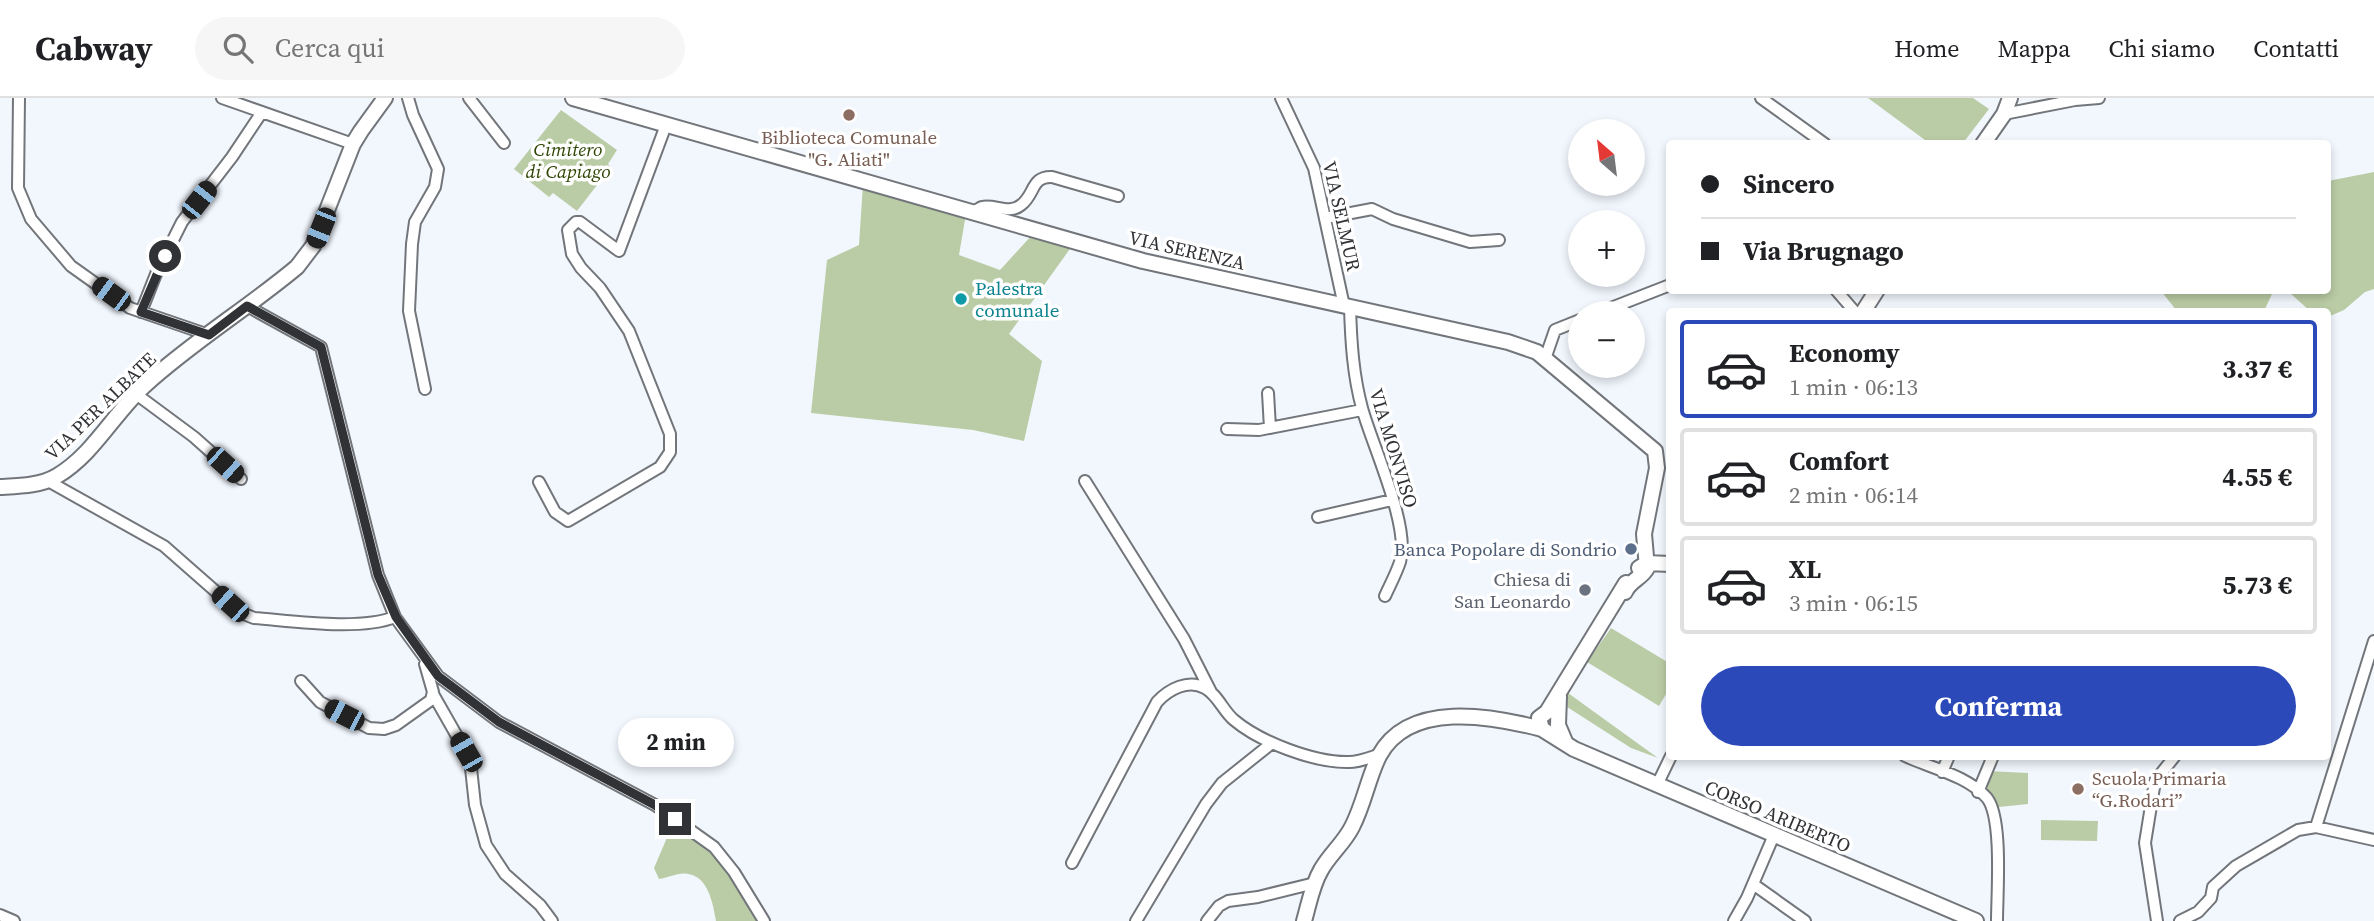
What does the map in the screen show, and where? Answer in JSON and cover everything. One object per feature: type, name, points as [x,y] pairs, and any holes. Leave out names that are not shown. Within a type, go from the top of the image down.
[{"type":"street","points":[[19,98],[18,188],[31,219],[71,266],[130,308],[209,335]]},
{"type":"street","points":[[222,98],[353,144]]},
{"type":"street","name":"VIA PER ALBATE","points":[[0,487],[48,481],[61,474],[101,437],[136,394],[297,267],[313,246],[353,144],[385,98]]},
{"type":"street","points":[[408,98],[438,169],[435,187],[415,222],[412,244],[410,311],[425,389]]},
{"type":"street","points":[[469,98],[504,143]]},
{"type":"street","name":"VIA SELMUR","points":[[1281,98],[1311,158],[1347,306]]},
{"type":"street","points":[[1986,140],[2004,114],[2010,98]]},
{"type":"street","points":[[2004,114],[2074,100],[2099,98]]},
{"type":"street","points":[[1760,99],[1819,140]]},
{"type":"street","name":"VIA SERENZA","points":[[587,100],[1143,261],[1508,342],[1537,352],[1655,451],[1657,468],[1646,517],[1644,544],[1647,563]]},
{"type":"street","points":[[141,312],[156,274],[182,222],[262,113]]},
{"type":"street","points":[[539,482],[555,512],[568,522],[660,467],[670,452],[670,434],[629,331],[600,288],[572,254],[568,230],[576,222],[580,222],[619,251],[666,125]]},
{"type":"street","points":[[972,212],[984,206],[1009,210],[1020,206],[1043,177],[1052,177],[1118,196]]},
{"type":"street","points":[[1325,218],[1372,209],[1393,219],[1470,242],[1499,240]]},
{"type":"street","points":[[1629,301],[1666,287]]},
{"type":"street","points":[[1839,294],[1852,308]]},
{"type":"street","points":[[247,306],[321,347],[378,575],[396,617],[438,676],[499,722],[655,805],[713,847],[734,872],[764,921]]},
{"type":"street","name":"VIA MONVISO","points":[[1347,306],[1353,369],[1362,410],[1400,528],[1401,560],[1385,596]]},
{"type":"street","points":[[1545,359],[1555,330],[1568,325]]},
{"type":"street","points":[[1268,393],[1270,428]]},
{"type":"street","points":[[136,394],[194,437],[241,479]]},
{"type":"street","points":[[1227,429],[1259,430],[1362,410]]},
{"type":"street","points":[[48,481],[164,546],[230,604],[254,618],[360,624],[396,617]]},
{"type":"street","points":[[1085,481],[1184,639],[1212,694]]},
{"type":"street","points":[[1318,517],[1392,500]]},
{"type":"street","points":[[1304,921],[1320,872],[1345,840],[1381,754],[1399,734],[1427,719],[1463,717],[1549,722],[1559,693],[1631,575],[1647,563],[1666,564]]},
{"type":"street","points":[[1625,592],[1628,586],[1645,573],[1647,563]]},
{"type":"street","points":[[1614,604],[1648,575],[1666,571]]},
{"type":"street","points":[[2316,827],[2374,641]]},
{"type":"street","points":[[425,657],[433,694],[470,760],[475,805],[486,845],[505,874],[540,905],[552,921]]},
{"type":"street","points":[[2363,674],[2374,682]]},
{"type":"street","points":[[301,681],[320,702],[369,728],[384,729],[396,724],[431,700],[433,694]]},
{"type":"street","points":[[1072,863],[1157,702],[1165,694],[1189,684],[1204,687],[1245,730],[1272,743],[1330,761],[1350,762],[1381,754]]},
{"type":"street","name":"CORSO ARIBERTO","points":[[1549,722],[1567,745],[1976,921]]},
{"type":"street","points":[[1136,921],[1206,804],[1230,776],[1272,743]]},
{"type":"street","points":[[1657,785],[1669,760]]},
{"type":"street","points":[[1914,760],[1966,783],[1986,798],[1996,814],[1997,921]]},
{"type":"street","points":[[1941,772],[1947,760]]},
{"type":"street","points":[[1978,792],[1991,760]]},
{"type":"street","points":[[2157,921],[2145,843],[2155,781],[2172,760]]},
{"type":"street","points":[[2180,921],[2198,912],[2211,898],[2213,887],[2236,866],[2298,830],[2316,827],[2374,841]]},
{"type":"street","points":[[1734,921],[1774,835]]},
{"type":"street","points":[[1207,921],[1228,901],[1258,897],[1315,883]]},
{"type":"street","points":[[1753,884],[1805,921]]},
{"type":"street","points":[[0,915],[14,921]]},
{"type":"green space","points":[[1868,98],[1973,98],[1989,109],[1965,140],[1925,140]]},
{"type":"green space","name":"Cimitero di Capiago","points":[[561,110],[617,150],[608,164],[611,167],[577,211],[553,193],[549,197],[514,169]]},
{"type":"green space","points":[[2374,172],[2374,289],[2365,292],[2344,310],[2331,316],[2331,308],[2307,308],[2291,294],[2331,294],[2331,180]]},
{"type":"green space","points":[[863,184],[966,214],[959,255],[1000,270],[1032,235],[1072,246],[1009,334],[1042,361],[1024,441],[973,430],[811,413],[827,260],[859,245]]},
{"type":"green space","points":[[2163,294],[2272,294],[2265,308],[2175,308]]},
{"type":"green space","points":[[1611,628],[1666,661],[1666,694],[1659,706],[1587,662]]},
{"type":"green space","points":[[1568,693],[1658,758],[1631,748],[1564,705]]},
{"type":"green space","points":[[1987,771],[2028,773],[2028,804],[1999,807],[1998,813],[1978,792]]},
{"type":"green space","points":[[672,818],[689,824],[769,921],[716,921],[709,893],[701,880],[685,874],[659,879],[654,868],[666,840],[665,824]]},
{"type":"green space","points":[[2041,820],[2098,821],[2097,841],[2041,840]]},
{"type":"place","name":"Biblioteca Comunale \"G. Aliati\"","points":[[849,115]]},
{"type":"place","name":"Palestra comunale","points":[[961,299]]},
{"type":"place","name":"Banca Popolare di Sondrio","points":[[1631,549]]},
{"type":"place","name":"Chiesa di San Leonardo","points":[[1585,590]]},
{"type":"place","name":"Scuola Primaria “G.Rodari”","points":[[2078,789]]},
{"type":"route","points":[[165,256],[141,312],[209,335],[247,306],[321,347],[378,575],[396,617],[438,676],[499,722],[655,805],[675,819]]}]
